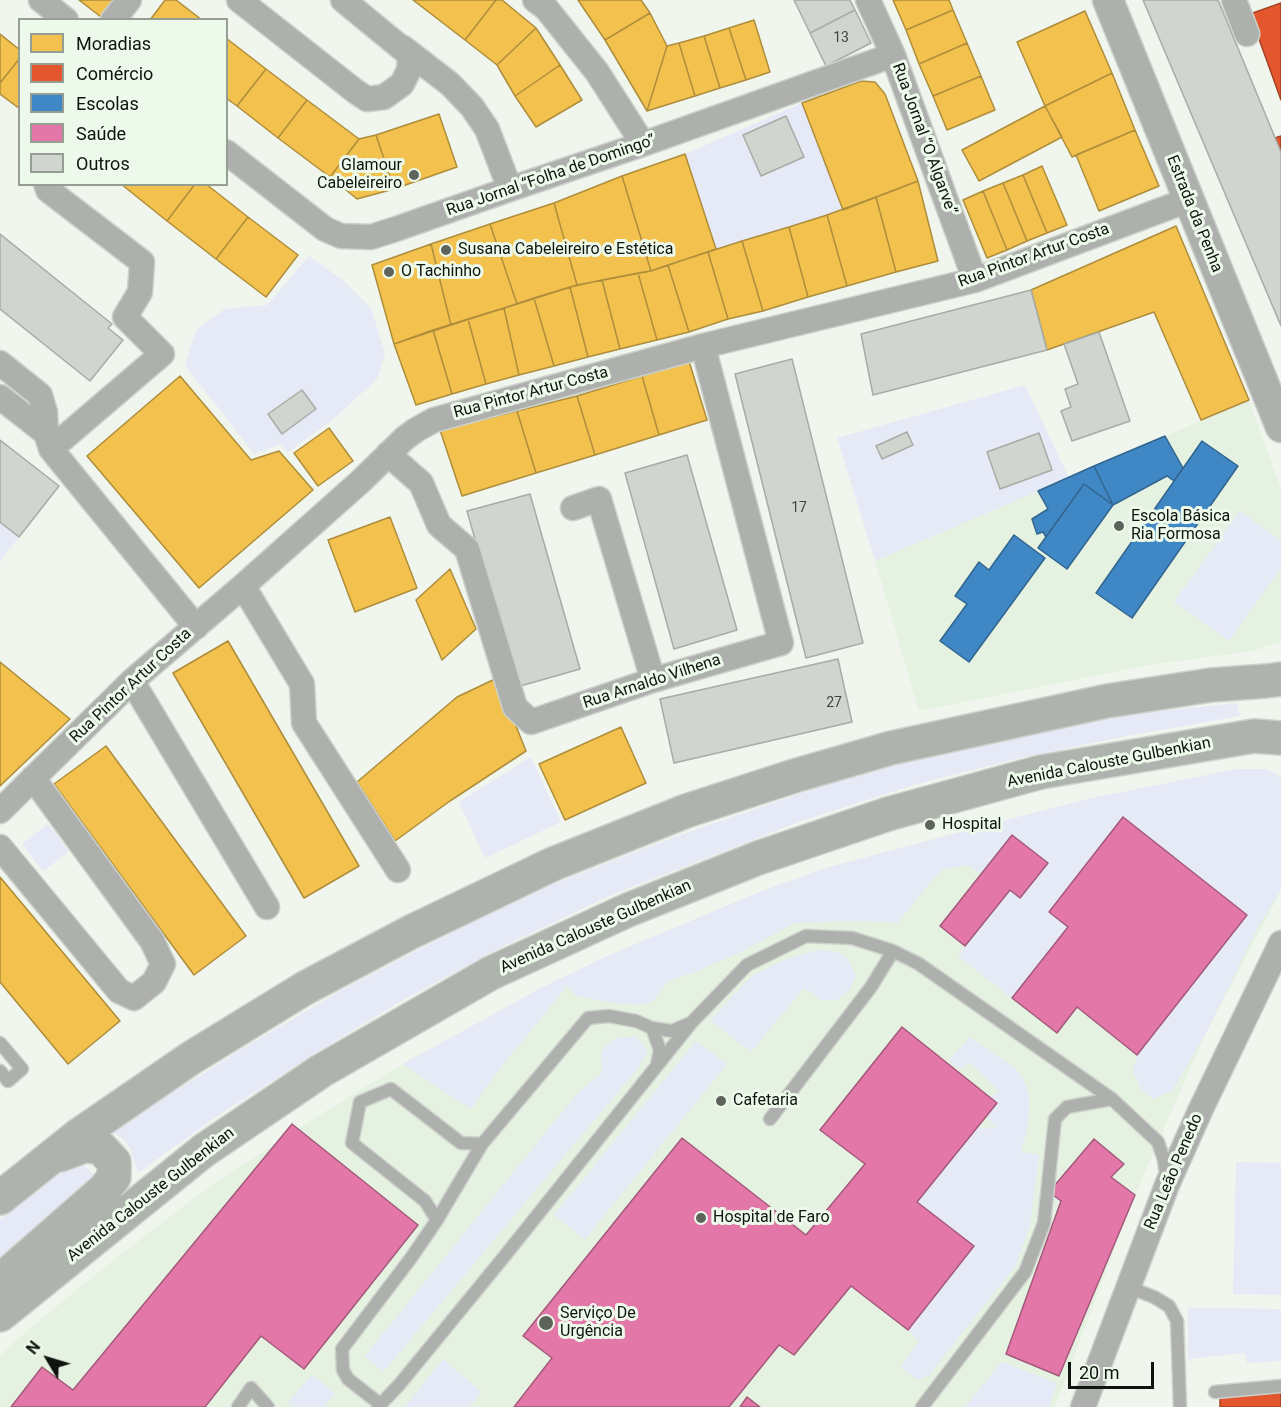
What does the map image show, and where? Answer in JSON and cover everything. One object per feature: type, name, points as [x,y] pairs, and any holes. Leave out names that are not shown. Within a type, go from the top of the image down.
[{"type":"main road","points":[[0,1198],[79,1135],[191,1058],[305,988],[411,932],[553,864],[686,811],[794,776],[912,743],[1107,701],[1211,685],[1281,679]]},
{"type":"main road","name":"Avenida Calouste Gulbenkian","points":[[0,1315],[203,1151],[321,1071],[491,973],[628,910],[758,858],[866,821],[1041,772],[1254,736],[1281,738]]},
{"type":"main road","points":[[0,1281],[105,1190],[114,1177],[114,1162],[100,1147],[84,1146],[47,1161]]},
{"type":"street","points":[[41,0],[64,18]]},
{"type":"street","points":[[115,18],[129,0]]},
{"type":"street","points":[[239,0],[367,99],[384,97],[418,85],[450,84]]},
{"type":"street","points":[[343,0],[450,84],[471,107],[487,129],[510,189]]},
{"type":"street","points":[[535,0],[546,8],[597,72],[643,144]]},
{"type":"street","name":"Rua Jornal “O Algarve”","points":[[868,0],[893,55],[975,279]]},
{"type":"street","name":"Estrada da Penha","points":[[1108,0],[1281,427]]},
{"type":"street","points":[[1234,0],[1247,34]]},
{"type":"street","points":[[384,97],[402,84],[409,70],[410,56],[394,41]]},
{"type":"street","name":"Rua Jornal “Folha de Domingo”","points":[[228,154],[325,229],[341,236],[371,237],[893,55]]},
{"type":"street","points":[[47,186],[48,190],[142,262],[140,292],[125,317],[162,354],[48,441]]},
{"type":"street","name":"Rua Pintor Artur Costa","points":[[0,811],[132,681],[361,481],[405,438],[435,420],[703,346],[975,279],[1188,200]]},
{"type":"street","name":"Rua Arnaldo Vilhena","points":[[388,454],[421,483],[439,525],[466,549],[515,707],[531,722],[652,680],[781,643],[703,346]]},
{"type":"street","points":[[0,363],[40,395],[45,412],[48,441]]},
{"type":"street","points":[[0,397],[48,441],[196,627]]},
{"type":"street","points":[[573,508],[599,500],[652,680]]},
{"type":"street","points":[[243,586],[302,684],[304,723],[398,870]]},
{"type":"street","points":[[132,681],[267,907]]},
{"type":"street","points":[[0,847],[119,991],[134,998],[153,982],[163,964],[152,940],[33,778]]},
{"type":"street","name":"Rua Leão Penedo","points":[[1083,1407],[1167,1185],[1281,944]]},
{"type":"lane","points":[[692,1022],[672,1031],[609,1016],[588,1018],[482,1144],[437,1220],[342,1349],[343,1370],[348,1379],[379,1406],[399,1385],[493,1270],[692,1022],[747,965],[806,936],[852,938],[893,951],[919,964],[1113,1099],[1158,1142],[1164,1160],[1167,1185]]},
{"type":"lane","points":[[770,1119],[871,987],[893,951]]},
{"type":"lane","points":[[652,1028],[660,1050],[657,1066]]},
{"type":"lane","points":[[0,1042],[22,1069],[8,1081],[0,1071]]},
{"type":"lane","points":[[437,1220],[425,1201],[352,1143],[360,1102],[391,1089],[461,1143],[482,1144]]},
{"type":"lane","points":[[922,1407],[1025,1272],[1044,1223],[1055,1119],[1067,1107],[1113,1099]]},
{"type":"lane","points":[[1128,1287],[1169,1305],[1177,1321],[1180,1407]]},
{"type":"lane","points":[[1215,1392],[1281,1386]]},
{"type":"lane","points":[[238,1407],[251,1388],[268,1407]]},
{"type":"shaded area","points":[[802,103],[843,210],[716,249],[685,154]]},
{"type":"shaded area","points":[[309,256],[344,281],[371,308],[385,354],[377,379],[330,422],[288,452],[281,444],[254,454],[185,365],[196,330],[225,309],[267,305]]},
{"type":"shaded area","points":[[1025,385],[1069,478],[875,561],[837,438]]},
{"type":"shaded area","name":"Escola Básica Ria Formosa","points":[[1249,400],[1281,489],[1281,642],[1252,651],[1149,665],[919,711],[875,561]]},
{"type":"shaded area","points":[[1240,511],[1281,541],[1281,568],[1229,641],[1174,602]]},
{"type":"shaded area","points":[[0,522],[19,537],[0,562]]},
{"type":"shaded area","points":[[1237,703],[1240,716],[1020,758],[914,785],[801,821],[609,896],[506,945],[403,1000],[216,1117],[138,1173],[130,1148],[112,1131],[237,1052],[342,990],[462,927],[554,884],[666,840],[813,789],[919,759],[1122,715]]},
{"type":"shaded area","points":[[531,757],[561,822],[485,858],[459,802]]},
{"type":"shaded area","points":[[1237,769],[1267,769],[1281,777],[1281,891],[1206,1033],[1135,1195],[1055,1407],[0,1407],[0,1355],[116,1258],[211,1185],[411,1059],[605,957],[762,891],[826,868],[975,828]]},
{"type":"shaded area","points":[[1237,769],[1267,769],[1281,777],[1281,889],[1259,925],[1206,1033],[1172,1091],[1153,1099],[1141,1089],[1133,1071],[1137,1055],[1247,915],[1123,817],[1049,911],[1068,927],[1012,998],[958,956],[1010,890],[1020,898],[1047,863],[1012,835],[980,874],[968,865],[941,870],[898,922],[795,923],[741,952],[695,972],[669,980],[652,1002],[641,1005],[613,1003],[577,996],[567,986],[494,1076],[471,1109],[403,1064],[539,989],[605,957],[762,891],[826,868],[1088,799]]},
{"type":"shaded area","points":[[48,824],[69,852],[43,871],[22,844]]},
{"type":"shaded area","points":[[817,950],[838,952],[847,959],[856,975],[850,990],[837,1000],[821,1000],[804,988],[751,1052],[710,1020],[753,975],[784,960]]},
{"type":"shaded area","points":[[635,1036],[648,1051],[638,1068],[383,1372],[365,1356],[576,1095],[602,1072],[601,1051],[614,1039]]},
{"type":"shaded area","points":[[970,1037],[1016,1069],[1024,1080],[1029,1096],[1029,1110],[1027,1131],[1021,1151],[1039,1155],[1030,1225],[1016,1265],[929,1375],[917,1380],[901,1367],[919,1341],[908,1330],[974,1246],[917,1202],[975,1129],[998,1127],[992,1124],[982,1109],[998,1091],[969,1062],[960,1069],[949,1061]]},
{"type":"shaded area","points":[[696,1041],[727,1064],[585,1239],[554,1215]]},
{"type":"shaded area","points":[[1236,1162],[1281,1163],[1281,1295],[1233,1294]]},
{"type":"shaded area","points":[[82,1164],[93,1173],[92,1185],[0,1261],[0,1219],[66,1167]]},
{"type":"shaded area","points":[[1188,1308],[1281,1309],[1281,1361],[1247,1363],[1245,1353],[1188,1359]]},
{"type":"shaded area","points":[[443,1359],[481,1392],[469,1407],[405,1407]]},
{"type":"shaded area","points":[[1002,1362],[1057,1383],[1049,1407],[965,1407]]},
{"type":"shaded area","points":[[312,1375],[335,1393],[323,1407],[294,1407],[288,1402]]},
{"type":"building: Moradias","points":[[79,0],[115,0],[101,17]]},
{"type":"building: Moradias","points":[[165,0],[176,0],[199,18],[152,18]]},
{"type":"building: Moradias","points":[[413,0],[496,0],[465,40]]},
{"type":"building: Moradias","points":[[496,0],[502,0],[536,28],[497,65],[465,40]]},
{"type":"building: Moradias","points":[[578,0],[641,0],[650,13],[605,40]]},
{"type":"building: Moradias","points":[[893,0],[949,0],[953,10],[906,30]]},
{"type":"building: Moradias","points":[[953,10],[967,43],[919,64],[906,30]]},
{"type":"building: Moradias","points":[[1085,11],[1112,73],[1045,106],[1017,42]]},
{"type":"building: Moradias","points":[[650,13],[667,46],[647,111],[605,40]]},
{"type":"building: Moradias","points":[[754,20],[770,72],[746,80],[729,28]]},
{"type":"building: Moradias","points":[[536,28],[560,65],[515,96],[497,65]]},
{"type":"building: Moradias","points":[[729,28],[746,80],[720,88],[704,36]]},
{"type":"building: Moradias","points":[[0,34],[18,48],[18,60],[0,83]]},
{"type":"building: Moradias","points":[[704,36],[720,88],[695,96],[679,43]]},
{"type":"building: Moradias","points":[[228,40],[266,69],[237,106],[228,99]]},
{"type":"building: Moradias","points":[[679,43],[695,96],[647,111],[667,46]]},
{"type":"building: Moradias","points":[[967,43],[981,76],[933,96],[919,64]]},
{"type":"building: Moradias","points":[[18,60],[18,108],[0,94],[0,83]]},
{"type":"building: Moradias","points":[[560,65],[582,100],[536,127],[515,96]]},
{"type":"building: Moradias","points":[[266,69],[307,100],[278,138],[237,106]]},
{"type":"building: Moradias","points":[[1112,73],[1135,130],[1072,157],[1045,106]]},
{"type":"building: Moradias","points":[[981,76],[995,110],[947,130],[933,96]]},
{"type":"building: Moradias","points":[[861,81],[875,82],[885,94],[918,181],[843,210],[802,103]]},
{"type":"building: Moradias","points":[[307,100],[359,139],[330,177],[278,138]]},
{"type":"building: Moradias","points":[[1045,106],[1062,137],[979,181],[962,150]]},
{"type":"building: Moradias","points":[[439,114],[457,167],[394,189],[376,135]]},
{"type":"building: Moradias","points":[[1135,130],[1159,186],[1099,211],[1076,155]]},
{"type":"building: Moradias","points":[[376,135],[394,189],[357,199],[330,177],[359,139]]},
{"type":"building: Moradias","points":[[685,154],[716,249],[651,271],[622,176]]},
{"type":"building: Moradias","points":[[1042,166],[1067,225],[1047,233],[1023,175]]},
{"type":"building: Moradias","points":[[1023,175],[1047,233],[1027,241],[1003,183]]},
{"type":"building: Moradias","points":[[622,176],[651,271],[577,285],[554,203]]},
{"type":"building: Moradias","points":[[918,181],[938,261],[896,272],[876,197]]},
{"type":"building: Moradias","points":[[1003,183],[1027,241],[1007,250],[983,191]]},
{"type":"building: Moradias","points":[[123,186],[193,186],[167,221]]},
{"type":"building: Moradias","points":[[193,186],[209,186],[248,217],[216,259],[167,221]]},
{"type":"building: Moradias","points":[[983,191],[1007,250],[987,258],[963,200]]},
{"type":"building: Moradias","points":[[876,197],[896,272],[847,286],[827,215]]},
{"type":"building: Moradias","points":[[554,203],[577,285],[517,304],[490,224]]},
{"type":"building: Moradias","points":[[827,215],[847,286],[808,297],[789,227]]},
{"type":"building: Moradias","points":[[248,217],[298,255],[266,297],[216,259]]},
{"type":"building: Moradias","points":[[490,224],[517,304],[451,325],[431,244]]},
{"type":"building: Moradias","points":[[1176,226],[1249,400],[1201,420],[1154,312],[1047,350],[1031,290]]},
{"type":"building: Moradias","points":[[789,227],[808,297],[763,311],[742,241]]},
{"type":"building: Moradias","points":[[742,241],[763,311],[728,319],[708,252]]},
{"type":"building: Moradias","points":[[431,244],[451,325],[394,344],[372,265]]},
{"type":"building: Moradias","points":[[708,252],[728,319],[689,332],[668,265]]},
{"type":"building: Moradias","points":[[668,265],[689,332],[657,340],[638,273]]},
{"type":"building: Moradias","points":[[638,273],[657,340],[620,349],[602,280]]},
{"type":"building: Moradias","points":[[602,280],[620,349],[588,357],[570,287]]},
{"type":"building: Moradias","points":[[570,287],[588,357],[554,366],[534,298]]},
{"type":"building: Moradias","points":[[534,298],[554,366],[519,375],[504,308]]},
{"type":"building: Moradias","points":[[504,308],[519,375],[486,384],[468,319]]},
{"type":"building: Moradias","points":[[468,319],[486,384],[452,394],[433,330]]},
{"type":"building: Moradias","points":[[433,330],[452,394],[416,405],[394,344]]},
{"type":"building: Moradias","points":[[689,361],[707,420],[659,435],[642,376]]},
{"type":"building: Moradias","points":[[180,376],[251,460],[279,451],[313,490],[199,588],[87,456]]},
{"type":"building: Moradias","points":[[642,376],[659,435],[595,455],[577,396]]},
{"type":"building: Moradias","points":[[577,396],[595,455],[536,473],[517,411]]},
{"type":"building: Moradias","points":[[517,411],[536,473],[462,496],[440,430]]},
{"type":"building: Moradias","points":[[329,428],[353,461],[318,486],[294,453]]},
{"type":"building: Moradias","points":[[390,517],[417,588],[355,612],[328,540]]},
{"type":"building: Moradias","points":[[450,569],[476,629],[442,660],[416,600]]},
{"type":"building: Moradias","points":[[228,641],[359,866],[304,898],[173,673]]},
{"type":"building: Moradias","points":[[0,662],[70,719],[0,786]]},
{"type":"building: Moradias","points":[[497,678],[526,751],[450,801],[395,841],[357,782],[457,697]]},
{"type":"building: Moradias","points":[[621,727],[646,783],[565,820],[539,764]]},
{"type":"building: Moradias","points":[[106,746],[246,936],[194,975],[54,784]]},
{"type":"building: Moradias","points":[[0,877],[120,1021],[68,1064],[0,982]]},
{"type":"building: Comércio","points":[[1281,3],[1281,100],[1250,14]]},
{"type":"building: Comércio","points":[[1281,136],[1281,152],[1275,138]]},
{"type":"building: Comércio","points":[[1281,1393],[1281,1407],[1220,1407],[1220,1397]]},
{"type":"building: Escolas","points":[[1165,436],[1183,468],[1174,481],[1167,476],[1113,505],[1094,466]]},
{"type":"building: Escolas","points":[[1202,441],[1238,466],[1132,618],[1096,593]]},
{"type":"building: Escolas","points":[[1094,466],[1113,505],[1084,484],[1046,537],[1043,532],[1037,534],[1032,519],[1048,509],[1038,491]]},
{"type":"building: Escolas","points":[[1084,484],[1113,505],[1067,569],[1038,548]]},
{"type":"building: Escolas","points":[[1014,535],[1045,558],[969,662],[940,641],[967,604],[955,596],[979,562],[989,570]]},
{"type":"building: Saúde","points":[[1123,817],[1247,915],[1137,1055],[1077,1007],[1057,1033],[1012,998],[1068,927],[1049,912]]},
{"type":"building: Saúde","points":[[1012,835],[1048,863],[1020,898],[1010,890],[965,946],[940,926]]},
{"type":"building: Saúde","name":"Hospital de Faro","points":[[902,1027],[997,1103],[917,1202],[974,1246],[908,1330],[851,1286],[794,1355],[779,1345],[729,1407],[514,1407],[552,1358],[523,1336],[682,1138],[806,1235],[865,1164],[820,1130]]},
{"type":"building: Saúde","points":[[292,1124],[418,1225],[304,1369],[261,1336],[205,1407],[11,1407],[42,1367],[73,1390]]},
{"type":"building: Saúde","points":[[1094,1139],[1124,1164],[1111,1177],[1135,1195],[1059,1376],[1006,1354],[1061,1201],[1049,1192]]},
{"type":"building: Saúde","points":[[747,1397],[760,1407],[740,1407]]},
{"type":"building: Outros","points":[[794,0],[850,0],[855,10],[810,33]]},
{"type":"building: Outros","points":[[1143,0],[1218,0],[1281,152],[1281,326]]},
{"type":"building: Outros","points":[[855,10],[871,43],[826,66],[810,33]]},
{"type":"building: Outros","points":[[786,116],[804,157],[761,176],[743,135]]},
{"type":"building: Outros","points":[[0,234],[112,324],[108,328],[123,340],[90,381],[0,309]]},
{"type":"building: Outros","points":[[1031,290],[1047,350],[873,395],[861,334]]},
{"type":"building: Outros","points":[[1099,332],[1130,421],[1072,441],[1061,411],[1071,407],[1065,389],[1078,384],[1064,344]]},
{"type":"building: Outros","points":[[792,359],[863,643],[806,658],[735,374]]},
{"type":"building: Outros","points":[[302,390],[316,409],[282,434],[268,414]]},
{"type":"building: Outros","points":[[907,432],[913,445],[882,459],[876,446]]},
{"type":"building: Outros","points":[[1039,433],[1052,470],[1000,489],[987,452]]},
{"type":"building: Outros","points":[[0,440],[59,486],[19,537],[0,522]]},
{"type":"building: Outros","points":[[687,455],[737,630],[674,649],[625,473]]},
{"type":"building: Outros","points":[[530,494],[580,669],[517,687],[467,511]]},
{"type":"building: Outros","points":[[838,659],[852,722],[674,763],[660,699]]},
{"type":"place","name":"Glamour Cabeleireiro","points":[[414,175]]},
{"type":"place","name":"Susana Cabeleireiro e Estética","points":[[446,250]]},
{"type":"place","name":"O Tachinho","points":[[389,272]]},
{"type":"place","name":"Escola Básica Ria Formosa","points":[[1119,526]]},
{"type":"place","name":"Hospital","points":[[930,825]]},
{"type":"place","name":"Cafetaria","points":[[721,1101]]},
{"type":"place","name":"Hospital de Faro","points":[[701,1218]]},
{"type":"place","name":"Serviço De Urgência","points":[[546,1323]]}]
